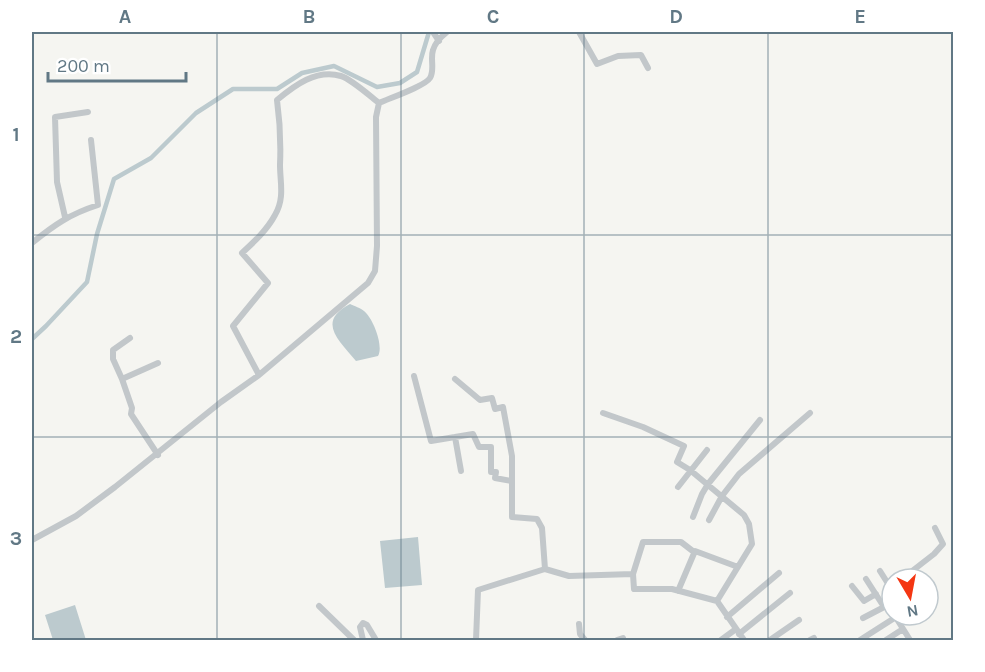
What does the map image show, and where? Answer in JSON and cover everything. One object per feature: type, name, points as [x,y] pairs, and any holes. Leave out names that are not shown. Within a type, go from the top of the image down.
[{"type":"street","points":[[432,32],[438,40]]},
{"type":"street","points":[[32,540],[76,516],[158,454],[221,402],[259,375],[368,283],[375,271],[377,246],[375,117],[379,103],[398,93],[421,86],[430,79],[433,50],[438,40],[447,32]]},
{"type":"street","points":[[579,32],[597,64],[618,56],[641,55],[648,69]]},
{"type":"street","points":[[259,375],[233,326],[268,283],[242,253],[276,214],[282,194],[280,166],[282,144],[277,100],[297,83],[320,75],[342,76],[379,103]]},
{"type":"street","points":[[65,217],[57,182],[55,117],[88,112]]},
{"type":"street","points":[[32,243],[65,217],[74,216],[79,211],[98,206],[92,140]]},
{"type":"street","points":[[130,338],[113,350],[113,359],[132,408],[131,414],[158,454]]},
{"type":"street","points":[[122,379],[158,363]]},
{"type":"street","points":[[414,376],[431,441],[473,434],[479,447],[490,447],[491,471],[496,472],[495,478],[511,481]]},
{"type":"street","points":[[455,379],[480,400],[492,399],[495,409],[503,407],[512,456],[512,517],[537,519],[542,528],[545,569]]},
{"type":"street","points":[[603,413],[643,427],[684,446],[677,462],[708,484],[744,515],[749,524],[752,544],[717,601]]},
{"type":"street","points":[[709,520],[722,496],[739,474],[810,413]]},
{"type":"street","points":[[693,518],[708,484],[760,420]]},
{"type":"street","points":[[455,437],[461,471]]},
{"type":"street","points":[[678,487],[707,450]]},
{"type":"street","points":[[917,567],[943,544],[935,528]]},
{"type":"street","points":[[738,567],[695,550],[694,552],[681,542],[643,542],[633,574],[634,589],[672,589],[717,601],[744,640]]},
{"type":"street","points":[[678,591],[694,552]]},
{"type":"street","points":[[476,640],[478,590],[545,569],[569,576],[633,574]]},
{"type":"street","points":[[727,617],[778,573]]},
{"type":"street","points":[[866,579],[880,599]]},
{"type":"street","points":[[852,586],[864,602],[876,594]]},
{"type":"street","points":[[721,640],[737,632],[790,593]]},
{"type":"street","points":[[319,606],[354,640]]},
{"type":"street","points":[[863,618],[880,609]]},
{"type":"street","points":[[770,640],[799,620]]},
{"type":"street","points":[[363,640],[360,627],[363,623],[367,625],[376,640]]},
{"type":"street","points":[[579,624],[580,634],[585,640]]},
{"type":"street","points":[[860,640],[880,625]]},
{"type":"street","points":[[886,640],[903,629],[910,640],[908,640]]},
{"type":"shaded area","points":[[350,304],[363,310],[371,320],[379,339],[378,356],[356,361],[334,331],[332,324],[334,318]]},
{"type":"shaded area","points":[[418,537],[422,585],[385,588],[380,541]]},
{"type":"shaded area","points":[[75,605],[86,640],[53,640],[45,615]]},
{"type":"waterway","points":[[32,339],[87,282],[97,234],[114,179],[151,158],[196,113],[233,89],[277,89],[302,73],[334,66],[377,87],[400,83],[417,72],[429,32]]}]
